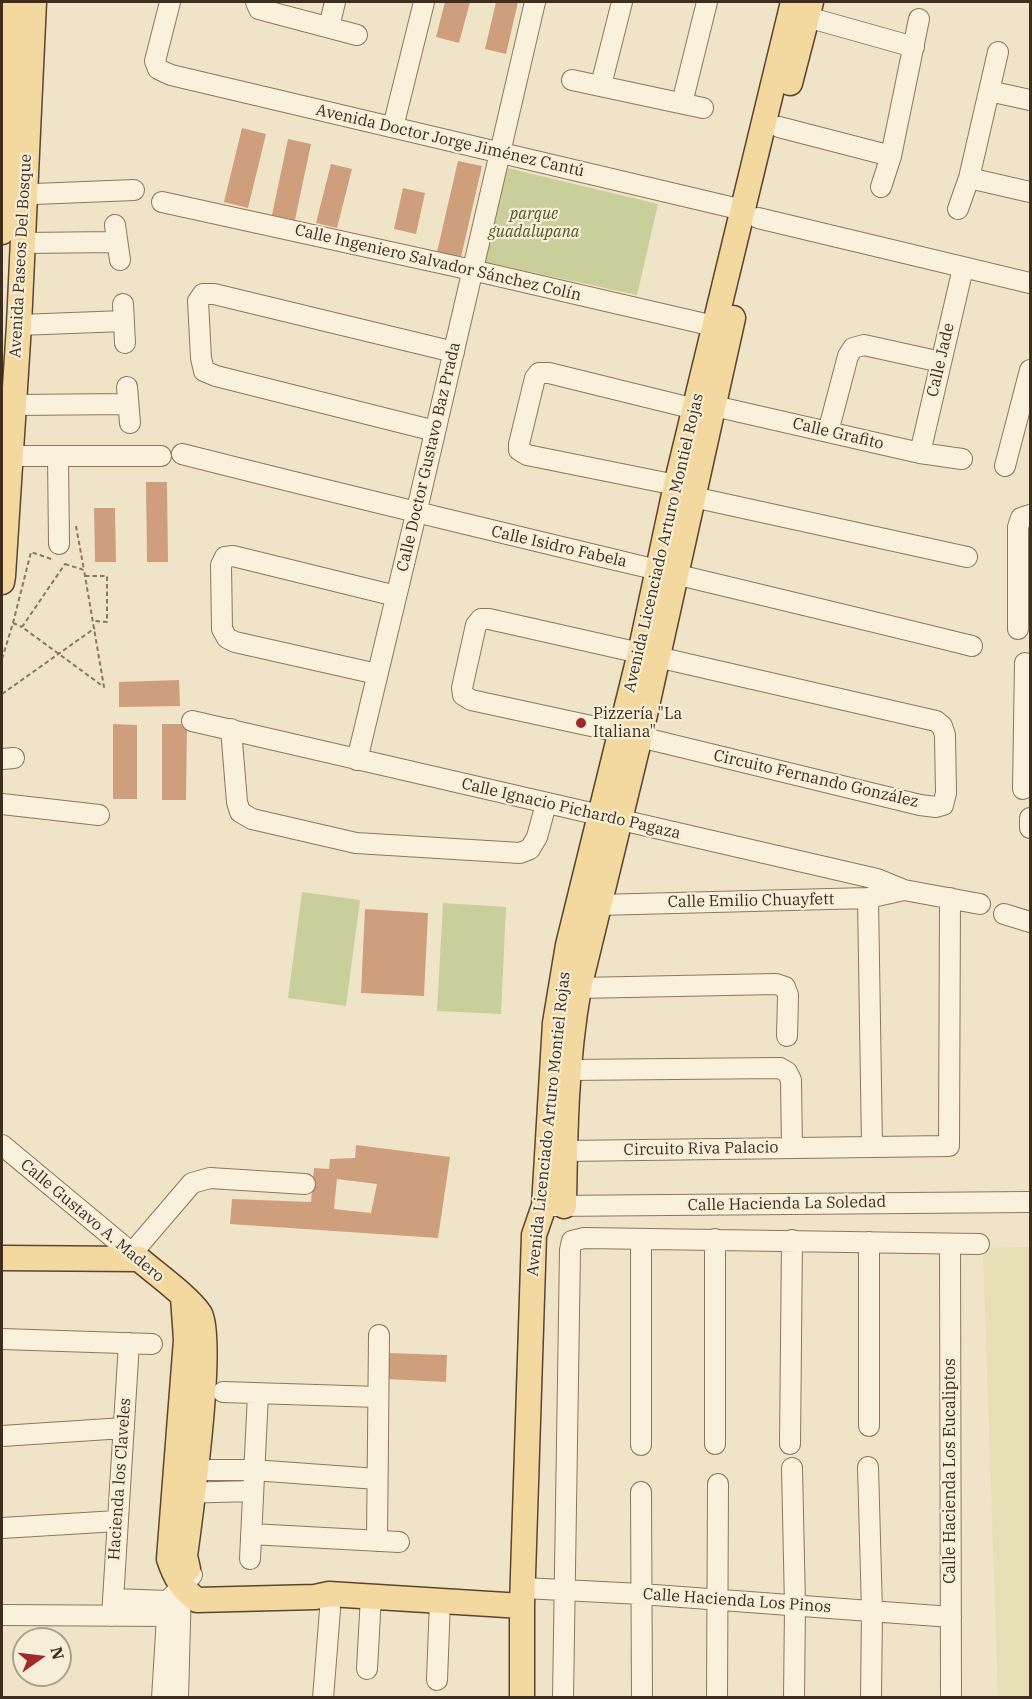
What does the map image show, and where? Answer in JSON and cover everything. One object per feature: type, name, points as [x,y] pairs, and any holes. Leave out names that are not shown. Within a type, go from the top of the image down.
[{"type":"main road","name":"Avenida Paseos Del Bosque","points":[[2,582],[6,456],[14,405],[23,243],[9,195],[4,112],[6,34],[11,2]]},
{"type":"main road","name":"Avenida Paseos Del Bosque","points":[[2,232],[9,195],[33,2]]},
{"type":"main road","name":"Avenida Licenciado Arturo Montiel Rojas","points":[[704,407],[714,326],[779,127],[803,7]]},
{"type":"main road","name":"Avenida Licenciado Arturo Montiel Rojas","points":[[554,1206],[555,1023],[568,945],[608,818],[629,735],[704,407],[803,7]]},
{"type":"main road","name":"Avenida Licenciado Arturo Montiel Rojas","points":[[522,1698],[534,1235],[554,1206],[565,1151],[572,1024],[598,905],[608,818]]},
{"type":"main road","points":[[2,1258],[135,1256]]},
{"type":"main road","name":"Calle Gustavo A. Madero","points":[[135,1256],[183,1297],[201,1316],[204,1328],[204,1378],[185,1481],[187,1567],[177,1594]]},
{"type":"main road","name":"Calle Hacienda Los Pinos","points":[[177,1594],[205,1586],[315,1590],[329,1594],[440,1600],[523,1597]]},
{"type":"street","name":"Avenida Doctor Jorge Jiménez Cantú","points":[[170,2],[155,61],[158,69],[171,75],[1030,283]]},
{"type":"street","points":[[256,2],[259,9],[357,35]]},
{"type":"street","points":[[329,27],[335,2]]},
{"type":"street","points":[[393,127],[424,2]]},
{"type":"street","name":"Calle Doctor Gustavo Baz Prada","points":[[357,760],[534,2]]},
{"type":"street","points":[[601,86],[622,2]]},
{"type":"street","points":[[682,103],[707,2]]},
{"type":"street","points":[[803,7],[914,47]]},
{"type":"street","points":[[881,187],[891,156],[919,19]]},
{"type":"street","points":[[957,209],[969,178],[998,52]]},
{"type":"street","points":[[572,80],[703,108]]},
{"type":"street","points":[[989,91],[1030,100]]},
{"type":"street","points":[[779,127],[891,156]]},
{"type":"street","points":[[969,178],[1030,192]]},
{"type":"street","points":[[9,195],[134,190]]},
{"type":"street","name":"Calle Ingeniero Salvador Sánchez Colín","points":[[162,202],[714,326]]},
{"type":"street","points":[[23,243],[117,242]]},
{"type":"street","name":"Calle Jade","points":[[920,453],[963,268]]},
{"type":"street","points":[[435,431],[216,376],[204,371],[201,358],[198,301],[203,294],[214,294],[454,352]]},
{"type":"street","points":[[19,325],[123,312],[125,343]]},
{"type":"street","points":[[828,432],[848,356],[853,348],[864,345],[940,362]]},
{"type":"street","points":[[1005,466],[1022,429],[1030,370]]},
{"type":"street","name":"Calle Grafito","points":[[684,491],[527,455],[519,450],[535,378],[539,374],[549,373],[920,453],[962,459]]},
{"type":"street","points":[[14,405],[128,405]]},
{"type":"street","name":"Calle Isidro Fabela","points":[[182,454],[416,513],[972,646]]},
{"type":"street","points":[[6,456],[161,456]]},
{"type":"street","points":[[58,456],[60,555]]},
{"type":"street","points":[[684,491],[967,557]]},
{"type":"street","points":[[1018,629],[1024,607],[1018,527],[1020,518],[1030,515]]},
{"type":"street","points":[[377,674],[235,642],[227,638],[222,629],[221,565],[225,557],[233,556],[396,596]]},
{"type":"street","name":"Circuito Fernando González","points":[[481,619],[489,619],[936,721],[942,726],[945,735],[945,799],[943,805],[936,807],[920,805],[629,735],[471,700],[463,695],[462,688],[476,625],[481,619]]},
{"type":"street","points":[[1023,789],[1027,765],[1027,676]]},
{"type":"street","name":"Calle Ignacio Pichardo Pagaza","points":[[192,721],[877,879],[904,890],[980,904]]},
{"type":"street","points":[[231,729],[237,802],[240,812],[252,819],[356,843],[520,853],[530,849],[537,837],[546,804]]},
{"type":"street","points":[[2,804],[99,815]]},
{"type":"street","points":[[1030,818],[1030,828]]},
{"type":"street","name":"Calle Emilio Chuayfett","points":[[598,905],[868,898],[904,890]]},
{"type":"street","points":[[868,898],[872,1146]]},
{"type":"street","points":[[792,1148],[949,1146],[950,898]]},
{"type":"street","points":[[1004,914],[1030,922]]},
{"type":"street","points":[[579,988],[776,984],[785,987],[788,995],[787,1036]]},
{"type":"street","name":"Circuito Riva Palacio","points":[[565,1151],[792,1148],[791,1080],[788,1072],[780,1068],[568,1070]]},
{"type":"street","name":"Calle Gustavo A. Madero","points":[[2,1145],[135,1256]]},
{"type":"street","points":[[135,1256],[192,1183],[201,1179],[305,1184]]},
{"type":"street","name":"Calle Hacienda La Soledad","points":[[554,1206],[1030,1202]]},
{"type":"street","name":"Avenida Licenciado Arturo Montiel Rojas","points":[[562,1698],[570,1250],[572,1241],[584,1238],[641,1240]]},
{"type":"street","points":[[715,1239],[715,1444]]},
{"type":"street","points":[[641,1445],[641,1240],[715,1239],[979,1244]]},
{"type":"street","points":[[790,1444],[792,1240]]},
{"type":"street","points":[[869,1242],[869,1426]]},
{"type":"street","name":"Calle Hacienda Los Eucaliptos","points":[[950,1244],[951,1698]]},
{"type":"street","points":[[377,1542],[376,1479],[380,1335]]},
{"type":"street","points":[[2,1339],[152,1344]]},
{"type":"street","name":"Hacienda los Claveles","points":[[112,1607],[129,1343]]},
{"type":"street","points":[[223,1392],[378,1397]]},
{"type":"street","points":[[250,1559],[258,1394]]},
{"type":"street","points":[[2,1436],[124,1428]]},
{"type":"street","points":[[868,1467],[872,1611],[871,1698]]},
{"type":"street","points":[[792,1468],[794,1698]]},
{"type":"street","points":[[185,1481],[253,1470],[376,1479]]},
{"type":"street","points":[[185,1481],[252,1491]]},
{"type":"street","points":[[717,1698],[718,1484]]},
{"type":"street","points":[[641,1492],[642,1698]]},
{"type":"street","points":[[2,1528],[117,1521]]},
{"type":"street","points":[[251,1533],[399,1542]]},
{"type":"street","name":"Calle Hacienda Los Pinos","points":[[523,1597],[563,1590],[951,1617]]},
{"type":"street","points":[[2,1615],[112,1607],[177,1594]]},
{"type":"street","points":[[162,1698],[177,1594]]},
{"type":"street","points":[[177,1594],[172,1640],[178,1698]]},
{"type":"street","points":[[323,1698],[329,1594]]},
{"type":"street","points":[[367,1669],[371,1596]]},
{"type":"street","points":[[437,1680],[440,1600]]},
{"type":"path","points":[[2,659],[31,552],[51,560],[60,555],[65,564],[84,570],[104,687],[22,627],[13,623]]},
{"type":"path","points":[[22,627],[65,564]]},
{"type":"path","points":[[85,576],[106,576],[107,622],[94,621]]},
{"type":"path","points":[[2,694],[95,628]]},
{"type":"shaded area","points":[[1030,1247],[1030,1697],[998,1697],[983,1248]]},
{"type":"green space","name":"parque guadalupana","points":[[499,166],[658,204],[637,295],[476,260]]},
{"type":"green space","points":[[302,892],[360,900],[346,1006],[288,998]]},
{"type":"green space","points":[[443,903],[506,907],[501,1014],[437,1011]]},
{"type":"building","points":[[445,2],[470,2],[459,43],[436,37]]},
{"type":"building","points":[[496,2],[518,2],[506,54],[485,49]]},
{"type":"building","points":[[242,128],[266,134],[248,208],[224,202]]},
{"type":"building","points":[[288,139],[311,144],[295,220],[272,215]]},
{"type":"building","points":[[458,161],[482,166],[461,257],[437,252]]},
{"type":"building","points":[[331,164],[352,169],[337,228],[316,223]]},
{"type":"building","points":[[403,188],[425,193],[416,234],[394,229]]},
{"type":"building","points":[[146,482],[167,482],[168,562],[147,562]]},
{"type":"building","points":[[94,508],[115,508],[116,562],[95,562]]},
{"type":"building","points":[[179,680],[180,706],[119,707],[119,682]]},
{"type":"building","points":[[113,724],[137,725],[137,799],[113,799]]},
{"type":"building","points":[[162,724],[187,724],[186,800],[162,800]]},
{"type":"building","points":[[365,909],[428,913],[424,996],[361,993]]},
{"type":"building","points":[[356,1145],[450,1157],[438,1238],[230,1224],[232,1199],[311,1202],[314,1168],[329,1169],[330,1159],[355,1158]],"holes":[[[337,1179],[377,1184],[371,1213],[334,1209]]]},
{"type":"building","points":[[388,1353],[447,1355],[446,1382],[386,1379]]},
{"type":"place","name":"Pizzería \"La Italiana\"","points":[[581,723]]}]
